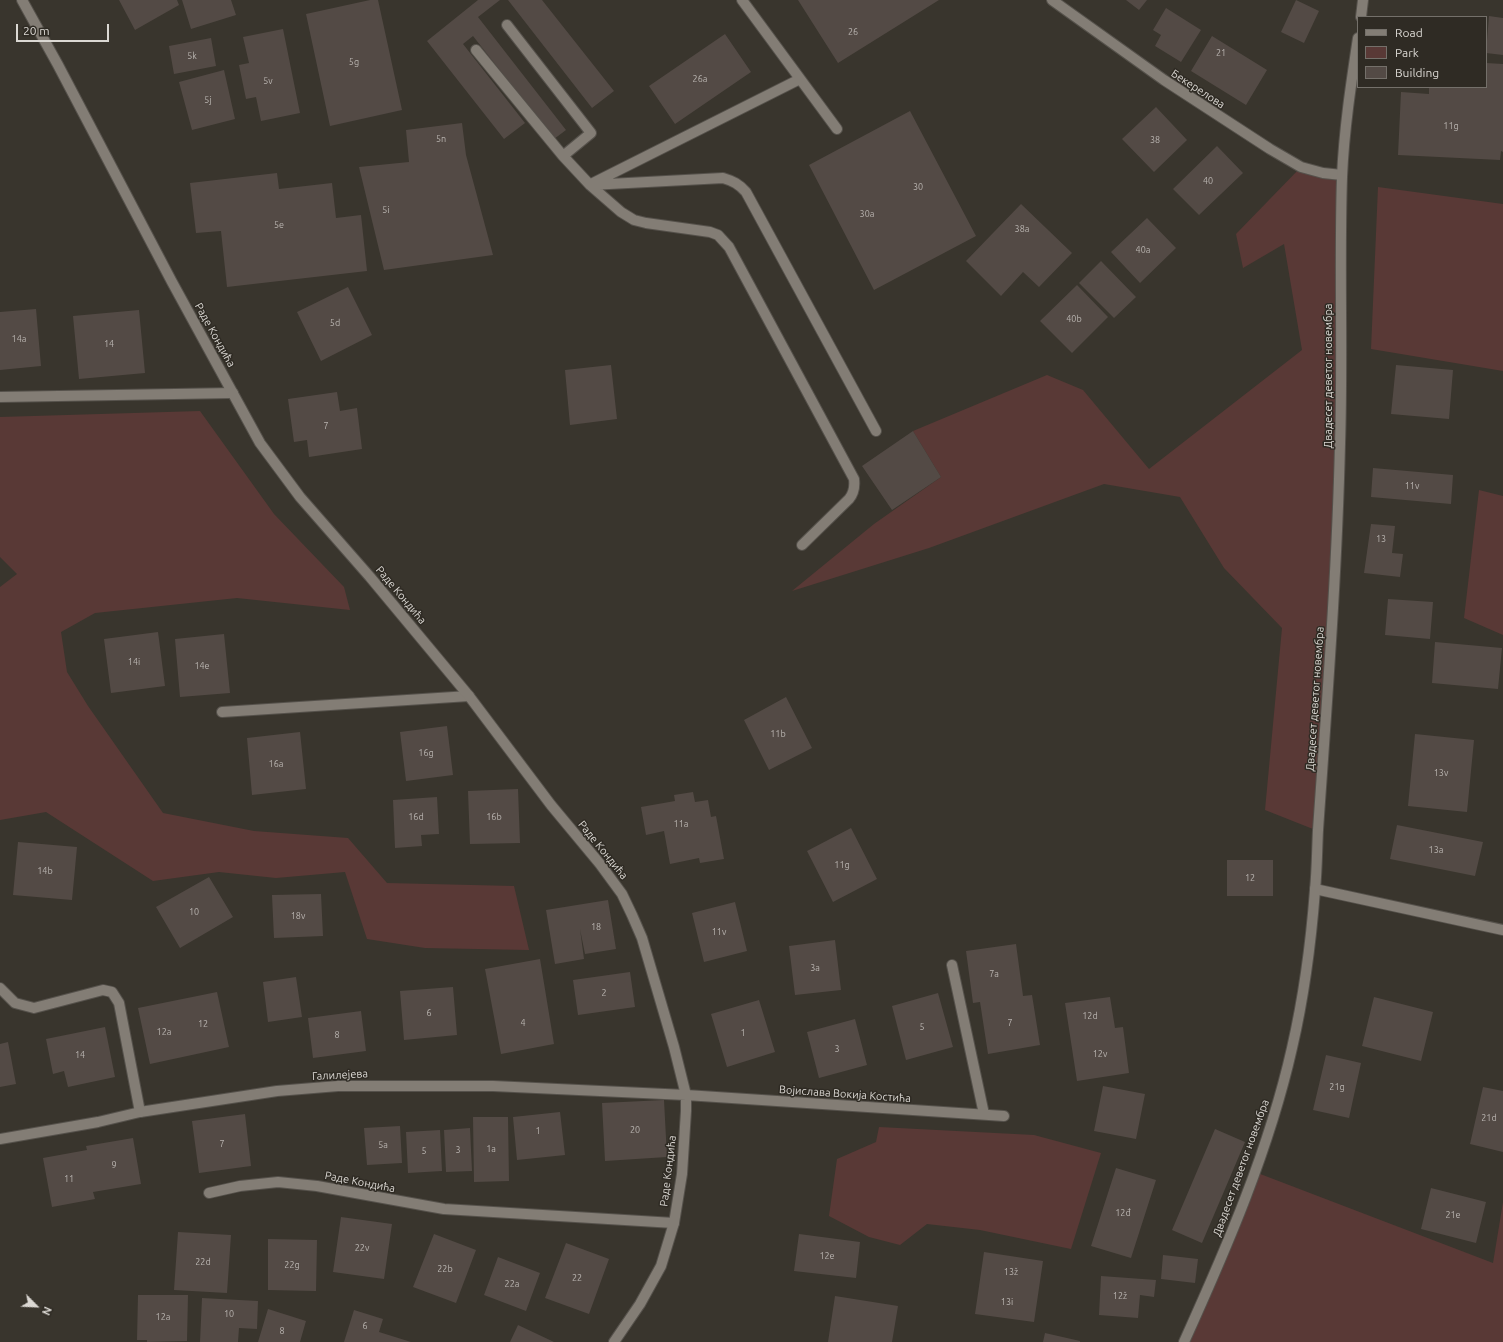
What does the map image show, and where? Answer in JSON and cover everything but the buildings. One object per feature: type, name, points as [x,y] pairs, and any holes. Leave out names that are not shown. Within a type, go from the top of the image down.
[{"type":"street","name":"Раде Кондића","points":[[22,0],[58,65],[172,282],[260,443],[300,497],[381,589],[469,696],[551,805],[600,864],[622,894],[642,938],[674,1047],[686,1095],[682,1174],[674,1223],[661,1266],[640,1304],[614,1342]]},
{"type":"street","points":[[742,0],[837,129]]},
{"type":"street","name":"Бекерелова","points":[[1052,0],[1164,80],[1270,149],[1301,166],[1323,173],[1342,175]]},
{"type":"street","points":[[1361,16],[1363,0]]},
{"type":"street","points":[[507,25],[591,133],[563,156]]},
{"type":"street","name":"Двадесет деветог новембра","points":[[1184,1342],[1232,1232],[1275,1114],[1292,1047],[1304,984],[1315,889],[1335,581],[1340,442],[1342,175],[1345,128],[1357,45]]},
{"type":"street","points":[[476,50],[563,156],[590,185],[621,212],[634,220],[646,223],[710,232],[718,235],[729,247],[854,479],[855,486],[853,494],[802,545]]},
{"type":"street","points":[[590,185],[800,79]]},
{"type":"street","points":[[590,185],[723,178],[740,185],[746,192],[876,431]]},
{"type":"street","points":[[0,397],[233,392]]},
{"type":"street","points":[[222,712],[469,696]]},
{"type":"street","points":[[1315,889],[1503,930]]},
{"type":"street","points":[[952,966],[984,1114]]},
{"type":"street","points":[[0,988],[14,1003],[34,1008],[103,990],[112,992],[119,1003],[140,1112]]},
{"type":"street","name":"Галилејева","points":[[0,1139],[75,1126],[140,1112],[277,1092],[338,1086],[493,1086],[686,1095]]},
{"type":"street","name":"Војислава Вокија Костића","points":[[686,1095],[1004,1116]]},
{"type":"street","name":"Раде Кондића","points":[[209,1193],[240,1186],[278,1182],[317,1186],[444,1209],[674,1223]]},
{"type":"green space","points":[[1301,167],[1342,175],[1341,352],[1318,831],[1265,810],[1282,628],[1224,568],[1180,497],[1104,484],[929,548],[792,591],[874,524],[941,477],[913,431],[1047,375],[1083,390],[1149,469],[1302,350],[1284,244],[1243,268],[1236,234]]},
{"type":"green space","points":[[1378,187],[1503,204],[1503,371],[1371,349]]},
{"type":"green space","points":[[200,411],[274,514],[344,587],[350,610],[237,598],[95,613],[61,632],[67,672],[88,706],[163,813],[254,831],[348,838],[387,883],[514,886],[529,950],[425,948],[367,939],[345,872],[276,878],[219,872],[153,881],[46,812],[0,820],[0,587],[17,574],[0,557],[0,417]]},
{"type":"green space","points":[[1479,490],[1503,496],[1503,635],[1464,618]]},
{"type":"green space","points":[[879,1127],[1034,1135],[1101,1153],[1071,1249],[980,1230],[927,1224],[900,1245],[869,1237],[829,1216],[837,1159],[876,1142]]},
{"type":"green space","points":[[1255,1172],[1493,1263],[1503,1202],[1503,1342],[1184,1342]]}]
